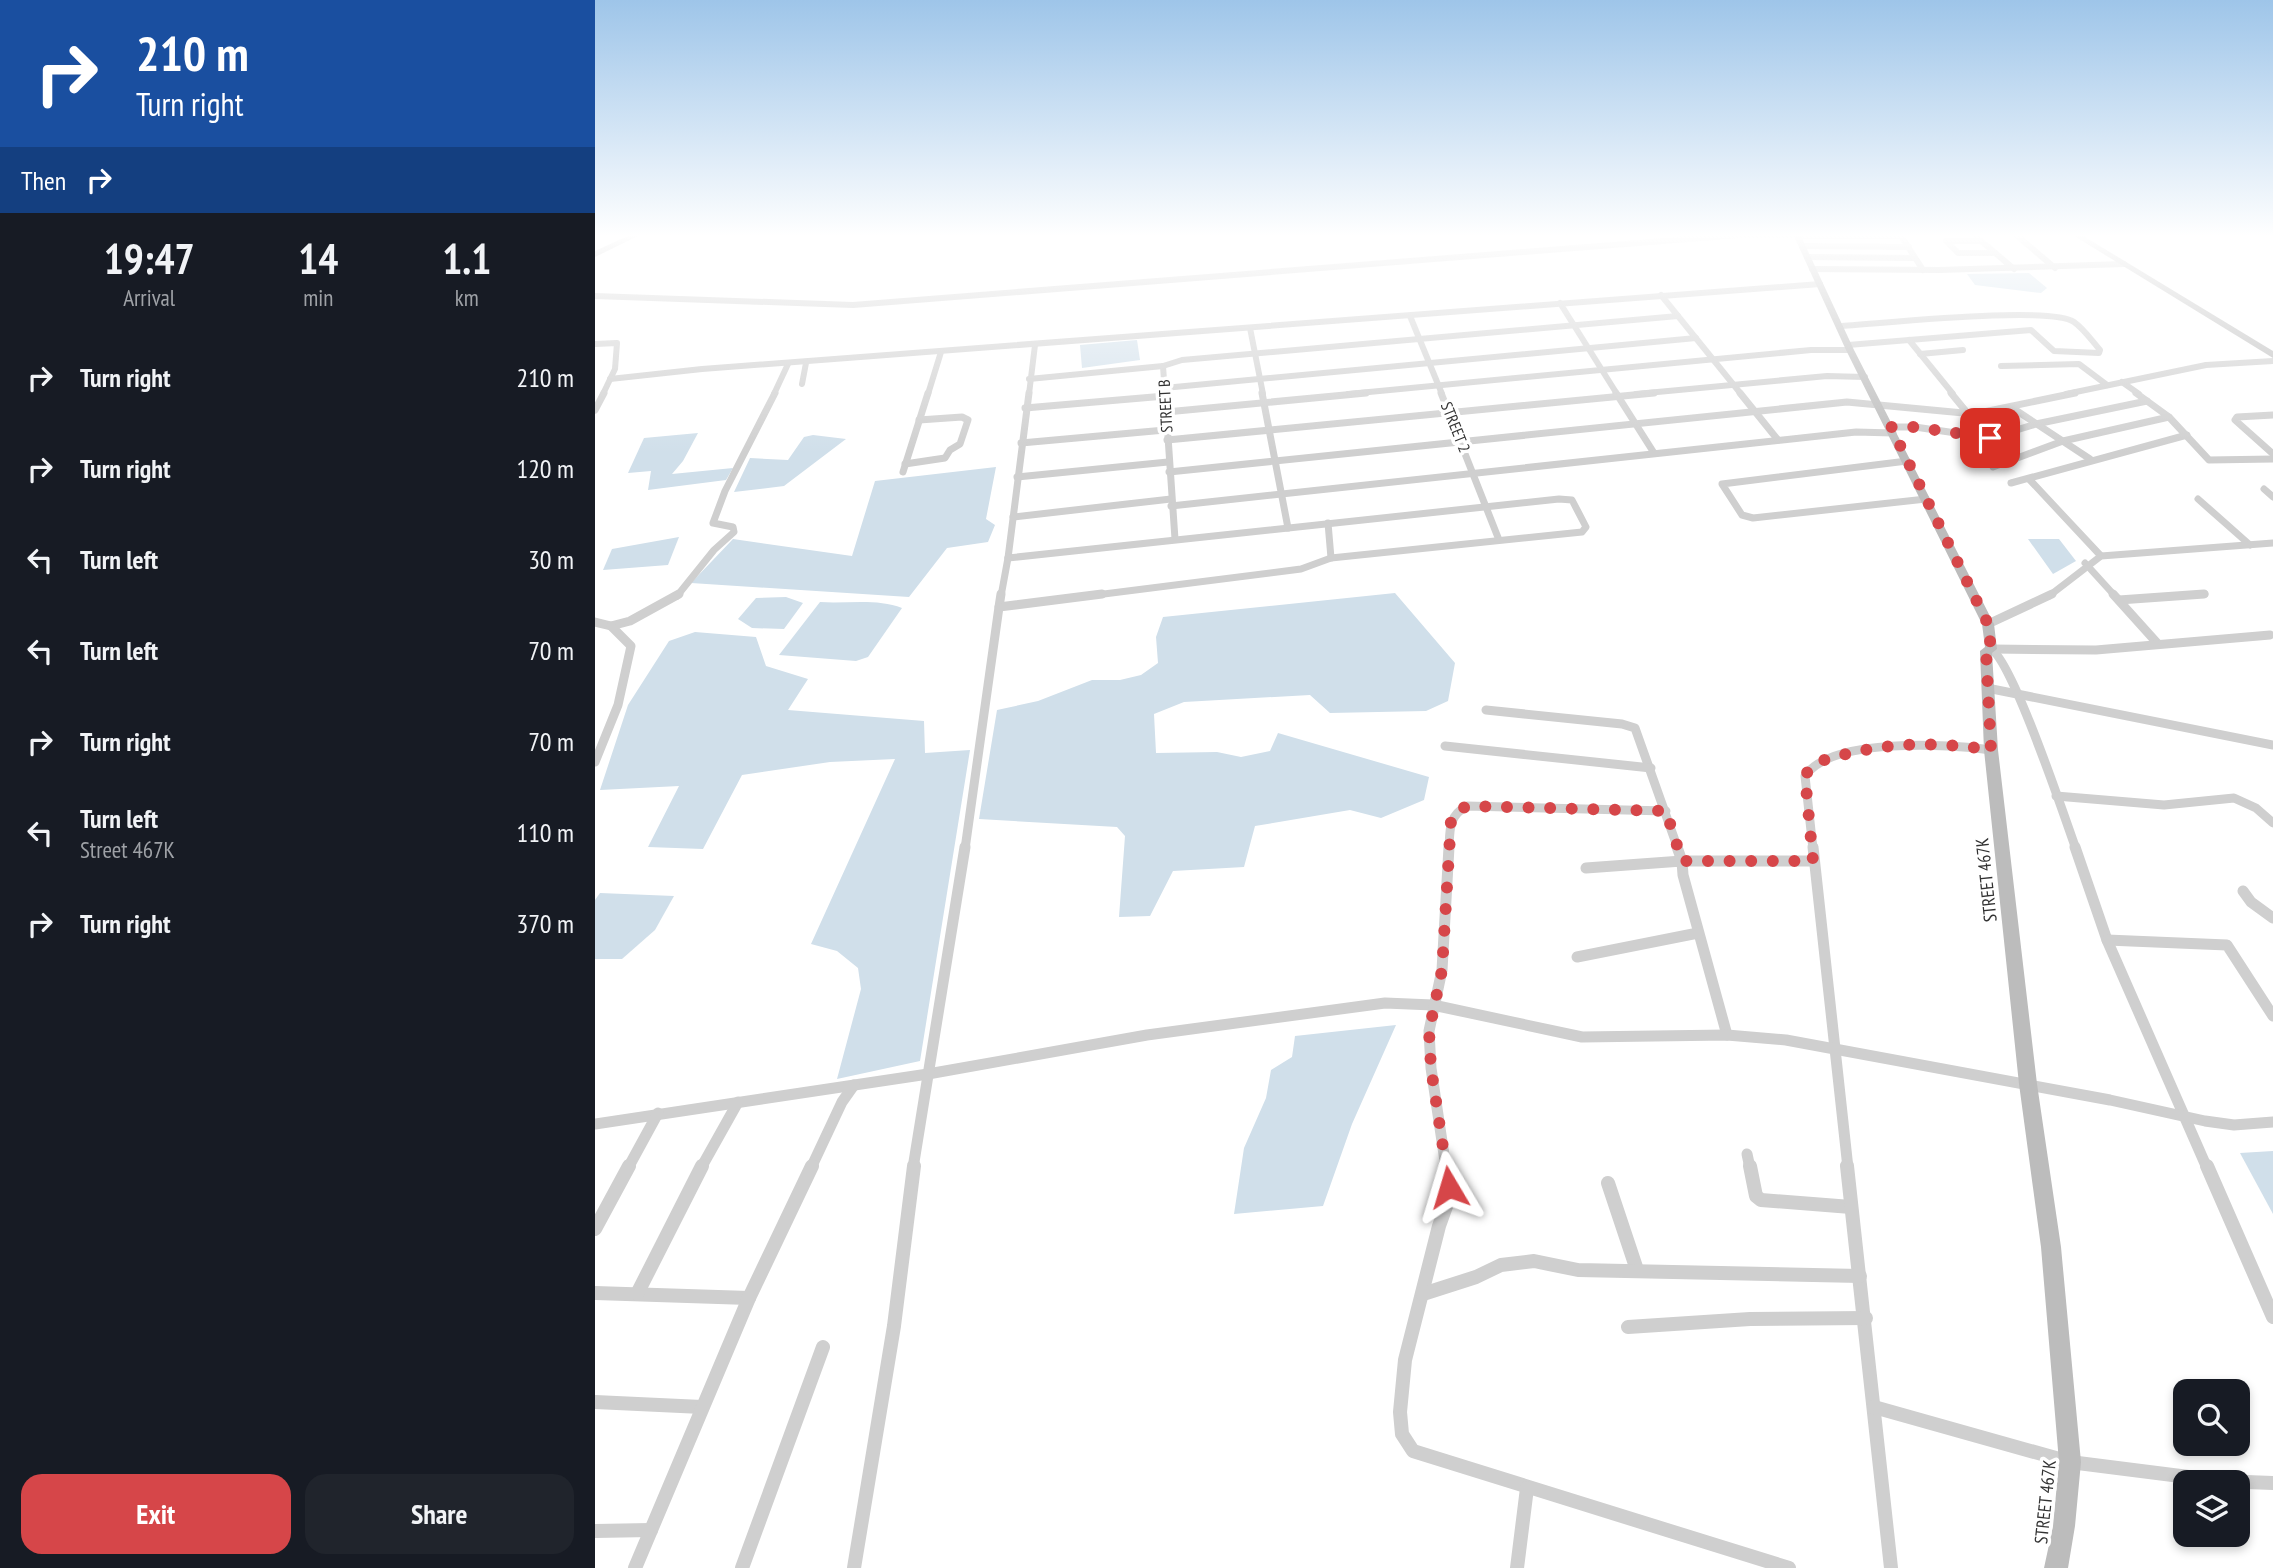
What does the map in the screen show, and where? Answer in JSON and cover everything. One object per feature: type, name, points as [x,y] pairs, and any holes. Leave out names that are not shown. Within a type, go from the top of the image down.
[{"type":"street","points":[[610,379],[1512,307]]},
{"type":"street","points":[[1562,307],[1654,453]]},
{"type":"street","points":[[1671,307],[1778,440]]},
{"type":"street","name":"STREET 467K","points":[[1830,307],[1988,624],[1991,649],[1986,651],[1991,750],[2028,1084],[2050,1247],[2070,1462],[2064,1526],[2056,1568]]},
{"type":"street","points":[[2195,307],[2273,355]]},
{"type":"street","name":"STREET 2","points":[[1410,316],[1499,540]]},
{"type":"street","name":"STREET B","points":[[1175,539],[1165,430],[1167,412],[1163,366],[1182,360],[1678,316]]},
{"type":"street","points":[[1167,412],[2031,330],[2049,349],[2067,353],[2099,353],[2080,326],[2066,319],[1975,318],[1839,326]]},
{"type":"street","points":[[1250,328],[1288,528]]},
{"type":"street","points":[[1025,408],[1260,379],[1696,338]]},
{"type":"street","points":[[1909,340],[1969,415]]},
{"type":"street","points":[[595,344],[617,343],[619,351],[610,379],[595,410]]},
{"type":"street","points":[[854,1568],[894,1326],[928,1074],[956,915],[1008,558],[1035,345]]},
{"type":"street","points":[[1920,354],[1963,350]]},
{"type":"street","points":[[919,420],[962,417],[968,420],[960,444],[944,458],[904,468],[919,420],[941,352]]},
{"type":"street","points":[[2067,353],[2107,385]]},
{"type":"street","points":[[1169,472],[1847,402],[1878,403],[1969,415],[2206,365],[2273,361]]},
{"type":"street","points":[[802,384],[806,363]]},
{"type":"street","points":[[611,626],[657,609],[677,596],[714,550],[734,532],[733,527],[713,523],[725,491],[754,438],[788,364]]},
{"type":"street","points":[[2001,366],[2079,364]]},
{"type":"street","points":[[1029,379],[1163,366]]},
{"type":"street","points":[[1167,440],[1827,376],[1865,377]]},
{"type":"street","points":[[2122,382],[2169,418],[2209,460],[2273,457]]},
{"type":"street","points":[[1013,517],[1281,494],[1915,427],[1990,438],[2036,424],[2147,401]]},
{"type":"street","points":[[2011,407],[2090,459]]},
{"type":"street","points":[[2273,415],[2237,417],[2235,420],[2273,457]]},
{"type":"street","points":[[1993,467],[2063,441],[2169,418]]},
{"type":"street","points":[[1021,443],[1165,430]]},
{"type":"street","points":[[2011,483],[2090,459],[2187,435]]},
{"type":"street","points":[[1907,461],[1723,484],[1742,515],[1753,518],[1926,499]]},
{"type":"street","points":[[1017,477],[1168,462]]},
{"type":"street","points":[[2029,479],[2101,556]]},
{"type":"street","points":[[2265,489],[2273,497]]},
{"type":"street","points":[[2198,499],[2250,545]]},
{"type":"street","points":[[999,607],[1301,569],[1331,558],[1582,532],[1586,527],[1572,500],[1487,506],[1008,558]]},
{"type":"street","points":[[1328,523],[1331,558]]},
{"type":"street","points":[[1988,624],[2049,596],[2069,583],[2085,563],[2101,556],[2273,543]]},
{"type":"street","points":[[2085,563],[2158,645]]},
{"type":"street","points":[[2119,600],[2205,594]]},
{"type":"street","points":[[595,622],[611,626],[631,646],[618,705],[595,762]]},
{"type":"street","points":[[1991,649],[2072,653],[2270,635]]},
{"type":"street","points":[[1991,649],[1998,653],[2017,693],[2107,940],[2273,1317]]},
{"type":"street","points":[[1987,688],[2273,745]]},
{"type":"street","points":[[1486,710],[1630,726],[1639,733],[1682,861],[1683,875],[1727,1035]]},
{"type":"street","points":[[1891,1568],[1866,1318],[1851,1207],[1805,776],[1809,767],[1881,746],[1951,744],[1991,750]]},
{"type":"street","points":[[1445,746],[1651,768]]},
{"type":"street","points":[[2056,796],[2164,805],[2234,798],[2256,808],[2273,823]]},
{"type":"street","points":[[1666,811],[1467,806],[1457,811],[1451,820],[1442,970],[1429,1031],[1431,1068],[1449,1187],[1448,1201],[1439,1226],[1405,1360],[1400,1412],[1402,1434],[1413,1451],[1789,1568]]},
{"type":"street","points":[[1586,868],[1682,861],[1813,861]]},
{"type":"street","points":[[2243,891],[2251,902],[2273,918]]},
{"type":"street","points":[[1577,957],[1698,933]]},
{"type":"street","points":[[2107,940],[2228,945],[2273,1016]]},
{"type":"street","points":[[595,1124],[928,1074],[1187,1030],[1385,1003],[1433,1005],[1582,1037],[1727,1035],[1835,1047],[2234,1125],[2273,1122]]},
{"type":"street","points":[[635,1568],[749,1298],[842,1102],[854,1085]]},
{"type":"street","points":[[637,1294],[724,1123],[738,1102]]},
{"type":"street","points":[[595,1229],[658,1113]]},
{"type":"street","points":[[1747,1154],[1756,1196],[1761,1200],[1851,1207]]},
{"type":"street","points":[[1608,1183],[1637,1270]]},
{"type":"street","points":[[1423,1294],[1476,1277],[1501,1265],[1534,1261],[1578,1270],[1860,1276]]},
{"type":"street","points":[[595,1293],[749,1298]]},
{"type":"street","points":[[1628,1327],[1750,1319],[1866,1318]]},
{"type":"street","points":[[742,1568],[823,1347]]},
{"type":"street","points":[[595,1402],[702,1406]]},
{"type":"street","points":[[1874,1407],[2070,1462],[2220,1481],[2273,1483]]},
{"type":"street","points":[[1517,1568],[1527,1488]]},
{"type":"street","points":[[595,1531],[651,1530]]},
{"type":"shaded area","points":[[1137,340],[1140,360],[1082,368],[1080,345]]},
{"type":"shaded area","points":[[698,433],[683,461],[672,474],[733,468],[726,480],[648,490],[651,471],[628,473],[644,438]]},
{"type":"shaded area","points":[[813,435],[846,439],[784,486],[734,492],[750,458],[788,460],[804,437]]},
{"type":"shaded area","points":[[996,467],[986,519],[995,525],[988,542],[947,548],[909,597],[691,583],[733,539],[852,556],[875,481]]},
{"type":"shaded area","points":[[679,537],[668,565],[603,570],[612,549]]},
{"type":"shaded area","points":[[2028,539],[2059,539],[2076,561],[2053,574]]},
{"type":"shaded area","points":[[1395,593],[1455,663],[1448,701],[1426,711],[1330,713],[1310,695],[1184,702],[1154,714],[1156,753],[1217,752],[1241,757],[1270,751],[1278,733],[1429,777],[1424,800],[1381,818],[1350,810],[1255,826],[1244,867],[1173,871],[1150,916],[1119,917],[1125,836],[1117,827],[979,819],[997,710],[1038,701],[1092,680],[1120,680],[1141,675],[1158,663],[1156,637],[1163,617]]},
{"type":"shaded area","points":[[786,597],[803,603],[784,629],[752,628],[738,619],[756,598]]},
{"type":"shaded area","points":[[820,602],[872,602],[902,608],[868,657],[856,661],[779,655]]},
{"type":"shaded area","points":[[695,632],[756,637],[766,666],[808,679],[788,710],[924,721],[925,753],[970,750],[920,1061],[837,1079],[861,989],[858,968],[837,951],[811,944],[895,759],[830,762],[742,775],[703,849],[648,847],[679,786],[600,790],[628,705],[669,641]]},
{"type":"shaded area","points":[[600,893],[674,896],[655,930],[622,959],[595,959],[595,900]]},
{"type":"shaded area","points":[[1396,1025],[1352,1124],[1323,1206],[1234,1214],[1244,1148],[1266,1098],[1271,1070],[1292,1057],[1295,1036]]},
{"type":"shaded area","points":[[2273,1151],[2273,1214],[2240,1153]]},
{"type":"route","points":[[1449,1187],[1431,1068],[1429,1031],[1442,970],[1451,820],[1457,811],[1467,806],[1666,811],[1682,861],[1813,861],[1805,776],[1809,767],[1881,746],[1951,744],[1991,750],[1986,670],[1986,651],[1991,649],[1988,624],[1891,427],[1915,427],[1990,438]]}]
